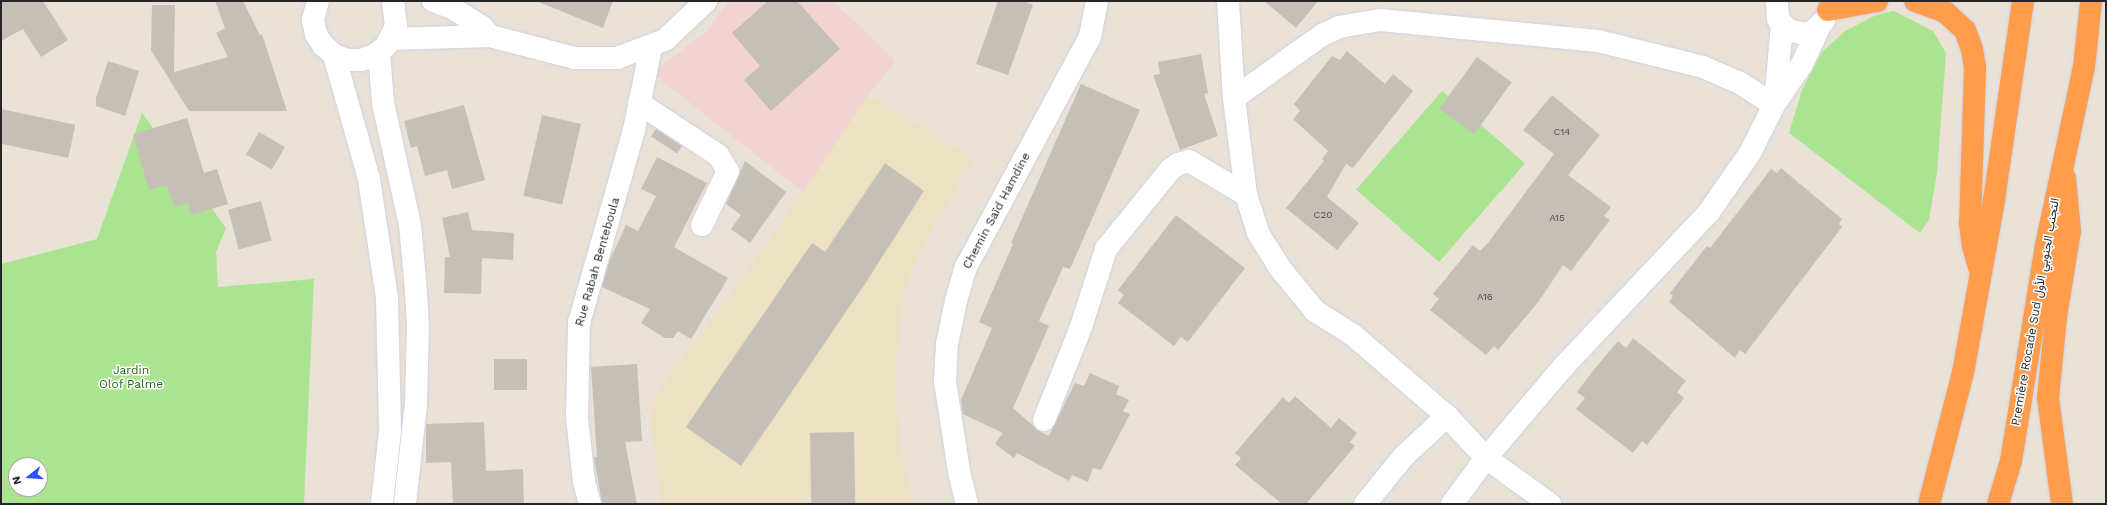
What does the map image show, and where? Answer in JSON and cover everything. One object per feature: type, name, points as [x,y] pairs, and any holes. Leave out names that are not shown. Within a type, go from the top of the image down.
[{"type":"highway","points":[[1824,13],[1877,1]]},
{"type":"highway","points":[[1915,1],[1944,12],[1964,30],[1972,49],[1975,68],[1970,223],[1973,246],[1981,273]]},
{"type":"highway","points":[[1929,504],[1963,373],[1981,273],[2023,1]]},
{"type":"highway","name":"Première Rocade Sud التجنب الجنوبي الأول","points":[[1998,504],[2011,461],[2045,250],[2084,67],[2091,1]]},
{"type":"highway","points":[[2062,504],[2048,398],[2056,316],[2070,231],[2069,198],[2063,166]]},
{"type":"street","points":[[393,1],[396,26],[385,46],[383,103],[410,225],[418,326],[416,404],[405,504]]},
{"type":"street","points":[[432,1],[452,8],[482,26],[490,36]]},
{"type":"street","points":[[314,3],[313,20],[316,34],[323,45],[334,55],[348,60],[361,60],[385,46],[490,36],[575,58],[617,58],[651,47],[665,40],[706,1]]},
{"type":"street","name":"Chemin Saïd Hamdine","points":[[967,504],[959,471],[945,382],[947,344],[956,302],[970,260],[1090,38],[1097,1]]},
{"type":"street","points":[[1228,1],[1234,98],[1246,195],[1258,233],[1279,267],[1315,311],[1353,335],[1448,416],[1486,458],[1550,504]]},
{"type":"street","points":[[1777,1],[1776,13],[1782,25],[1788,30],[1800,34],[1812,32],[1824,13]]},
{"type":"street","points":[[1452,504],[1486,458],[1569,360],[1709,212],[1750,153],[1774,105],[1794,79],[1824,13]]},
{"type":"street","points":[[1234,98],[1322,35],[1339,27],[1380,20],[1598,41],[1703,67],[1740,83],[1774,105]]},
{"type":"street","points":[[1774,105],[1782,25]]},
{"type":"street","name":"Rue Rabah Benteboula","points":[[590,504],[584,482],[577,418],[578,323],[611,217],[651,47]]},
{"type":"street","points":[[334,55],[368,179],[387,298],[390,431],[382,504]]},
{"type":"street","points":[[639,103],[718,155],[728,170],[702,225]]},
{"type":"street","points":[[1044,420],[1081,327],[1106,249],[1170,170],[1178,164],[1189,161],[1246,195]]},
{"type":"street","points":[[1365,504],[1404,456],[1448,416]]},
{"type":"shaded area","points":[[728,1],[833,1],[896,61],[868,95],[803,192],[652,73],[708,30]]},
{"type":"shaded area","points":[[868,95],[974,159],[931,231],[904,289],[896,365],[899,447],[914,504],[661,504],[649,404],[767,244]]},
{"type":"green space","points":[[1894,11],[1933,31],[1946,53],[1937,173],[1929,220],[1920,233],[1789,133],[1802,90],[1822,52],[1845,31],[1876,15]]},
{"type":"green space","points":[[1442,91],[1525,163],[1439,262],[1356,190]]},
{"type":"green space","name":"Jardin Olof Palme","points":[[142,113],[226,228],[216,252],[218,287],[314,279],[304,504],[1,504],[1,264],[97,239]]},
{"type":"building","points":[[1,1],[43,1],[68,40],[41,57],[23,29],[1,41]]},
{"type":"building","points":[[215,1],[243,1],[260,35],[262,34],[287,111],[189,111],[151,50],[152,5],[175,5],[174,72],[228,57],[216,33],[225,28]]},
{"type":"building","points":[[536,1],[613,1],[603,28]]},
{"type":"building","points":[[768,1],[797,1],[840,49],[771,111],[744,80],[760,66],[732,33]]},
{"type":"building","points":[[998,1],[1022,1],[1033,5],[1008,75],[976,64]]},
{"type":"building","points":[[1264,1],[1318,1],[1296,28]]},
{"type":"building","points":[[1347,51],[1385,84],[1393,74],[1413,91],[1353,168],[1346,164],[1327,197],[1359,223],[1337,250],[1286,208],[1324,161],[1322,159],[1328,151],[1293,119],[1300,111],[1294,104],[1332,56],[1340,60]]},
{"type":"building","points":[[1201,54],[1208,93],[1204,94],[1218,136],[1180,150],[1153,75],[1160,74],[1158,62]]},
{"type":"building","points":[[1477,57],[1512,82],[1474,134],[1439,109]]},
{"type":"building","points":[[108,61],[139,71],[125,116],[96,106],[96,98]]},
{"type":"building","points":[[1081,84],[1140,110],[1070,269],[1063,267],[1039,321],[1049,326],[1013,408],[1039,431],[1049,436],[1075,383],[1084,386],[1090,373],[1119,386],[1116,394],[1129,400],[1123,411],[1130,414],[1101,470],[1093,468],[1088,482],[1072,475],[1069,481],[1017,453],[1014,458],[995,444],[1003,433],[963,414],[961,400],[992,328],[979,322],[1013,244],[1011,243]]},
{"type":"building","points":[[1552,95],[1600,135],[1568,175],[1611,207],[1604,216],[1610,220],[1571,271],[1563,265],[1539,301],[1498,350],[1494,346],[1486,355],[1430,310],[1439,299],[1433,294],[1473,245],[1480,251],[1488,243],[1554,154],[1523,130]]},
{"type":"building","points":[[464,105],[485,180],[452,189],[447,170],[425,176],[417,146],[411,148],[404,121]]},
{"type":"building","points":[[1,109],[75,125],[68,158],[1,144]]},
{"type":"building","points":[[542,115],[581,124],[562,205],[523,196]]},
{"type":"building","points":[[187,118],[204,173],[217,169],[228,204],[191,215],[188,203],[174,207],[167,185],[149,190],[133,134]]},
{"type":"building","points":[[656,129],[682,146],[677,153],[651,137]]},
{"type":"building","points":[[259,132],[285,147],[272,170],[246,155]]},
{"type":"building","points":[[657,157],[707,183],[674,247],[728,278],[691,339],[678,331],[673,338],[665,338],[641,323],[650,309],[602,287],[609,262],[626,225],[638,231],[656,196],[641,189]]},
{"type":"building","points":[[745,161],[786,192],[750,243],[731,229],[741,215],[726,204]]},
{"type":"building","points":[[885,163],[924,191],[867,281],[741,466],[686,427],[812,243],[825,252]]},
{"type":"building","points":[[1781,168],[1842,219],[1839,224],[1842,227],[1745,354],[1740,350],[1735,358],[1669,302],[1673,296],[1670,293],[1707,246],[1710,248],[1771,169],[1777,173]]},
{"type":"building","points":[[261,201],[272,241],[239,249],[228,210]]},
{"type":"building","points":[[468,212],[472,230],[514,233],[513,260],[482,258],[481,294],[444,293],[445,257],[450,257],[442,218]]},
{"type":"building","points":[[1176,215],[1245,268],[1188,342],[1181,337],[1174,346],[1118,303],[1124,295],[1118,290]]},
{"type":"building","points":[[1633,338],[1686,381],[1677,392],[1684,398],[1647,445],[1642,441],[1633,453],[1576,409],[1585,398],[1577,392],[1592,372],[1618,341],[1626,348]]},
{"type":"building","points":[[494,359],[527,359],[527,390],[494,390]]},
{"type":"building","points":[[637,364],[642,441],[625,442],[637,504],[602,504],[594,457],[597,457],[591,367]]},
{"type":"building","points":[[1295,396],[1331,428],[1339,418],[1357,433],[1350,442],[1355,446],[1306,504],[1282,504],[1235,465],[1241,458],[1235,453],[1283,397],[1289,403]]},
{"type":"building","points":[[484,422],[486,471],[523,469],[524,504],[453,504],[451,462],[426,463],[426,424]]},
{"type":"building","points":[[854,432],[855,504],[811,504],[810,433]]}]
